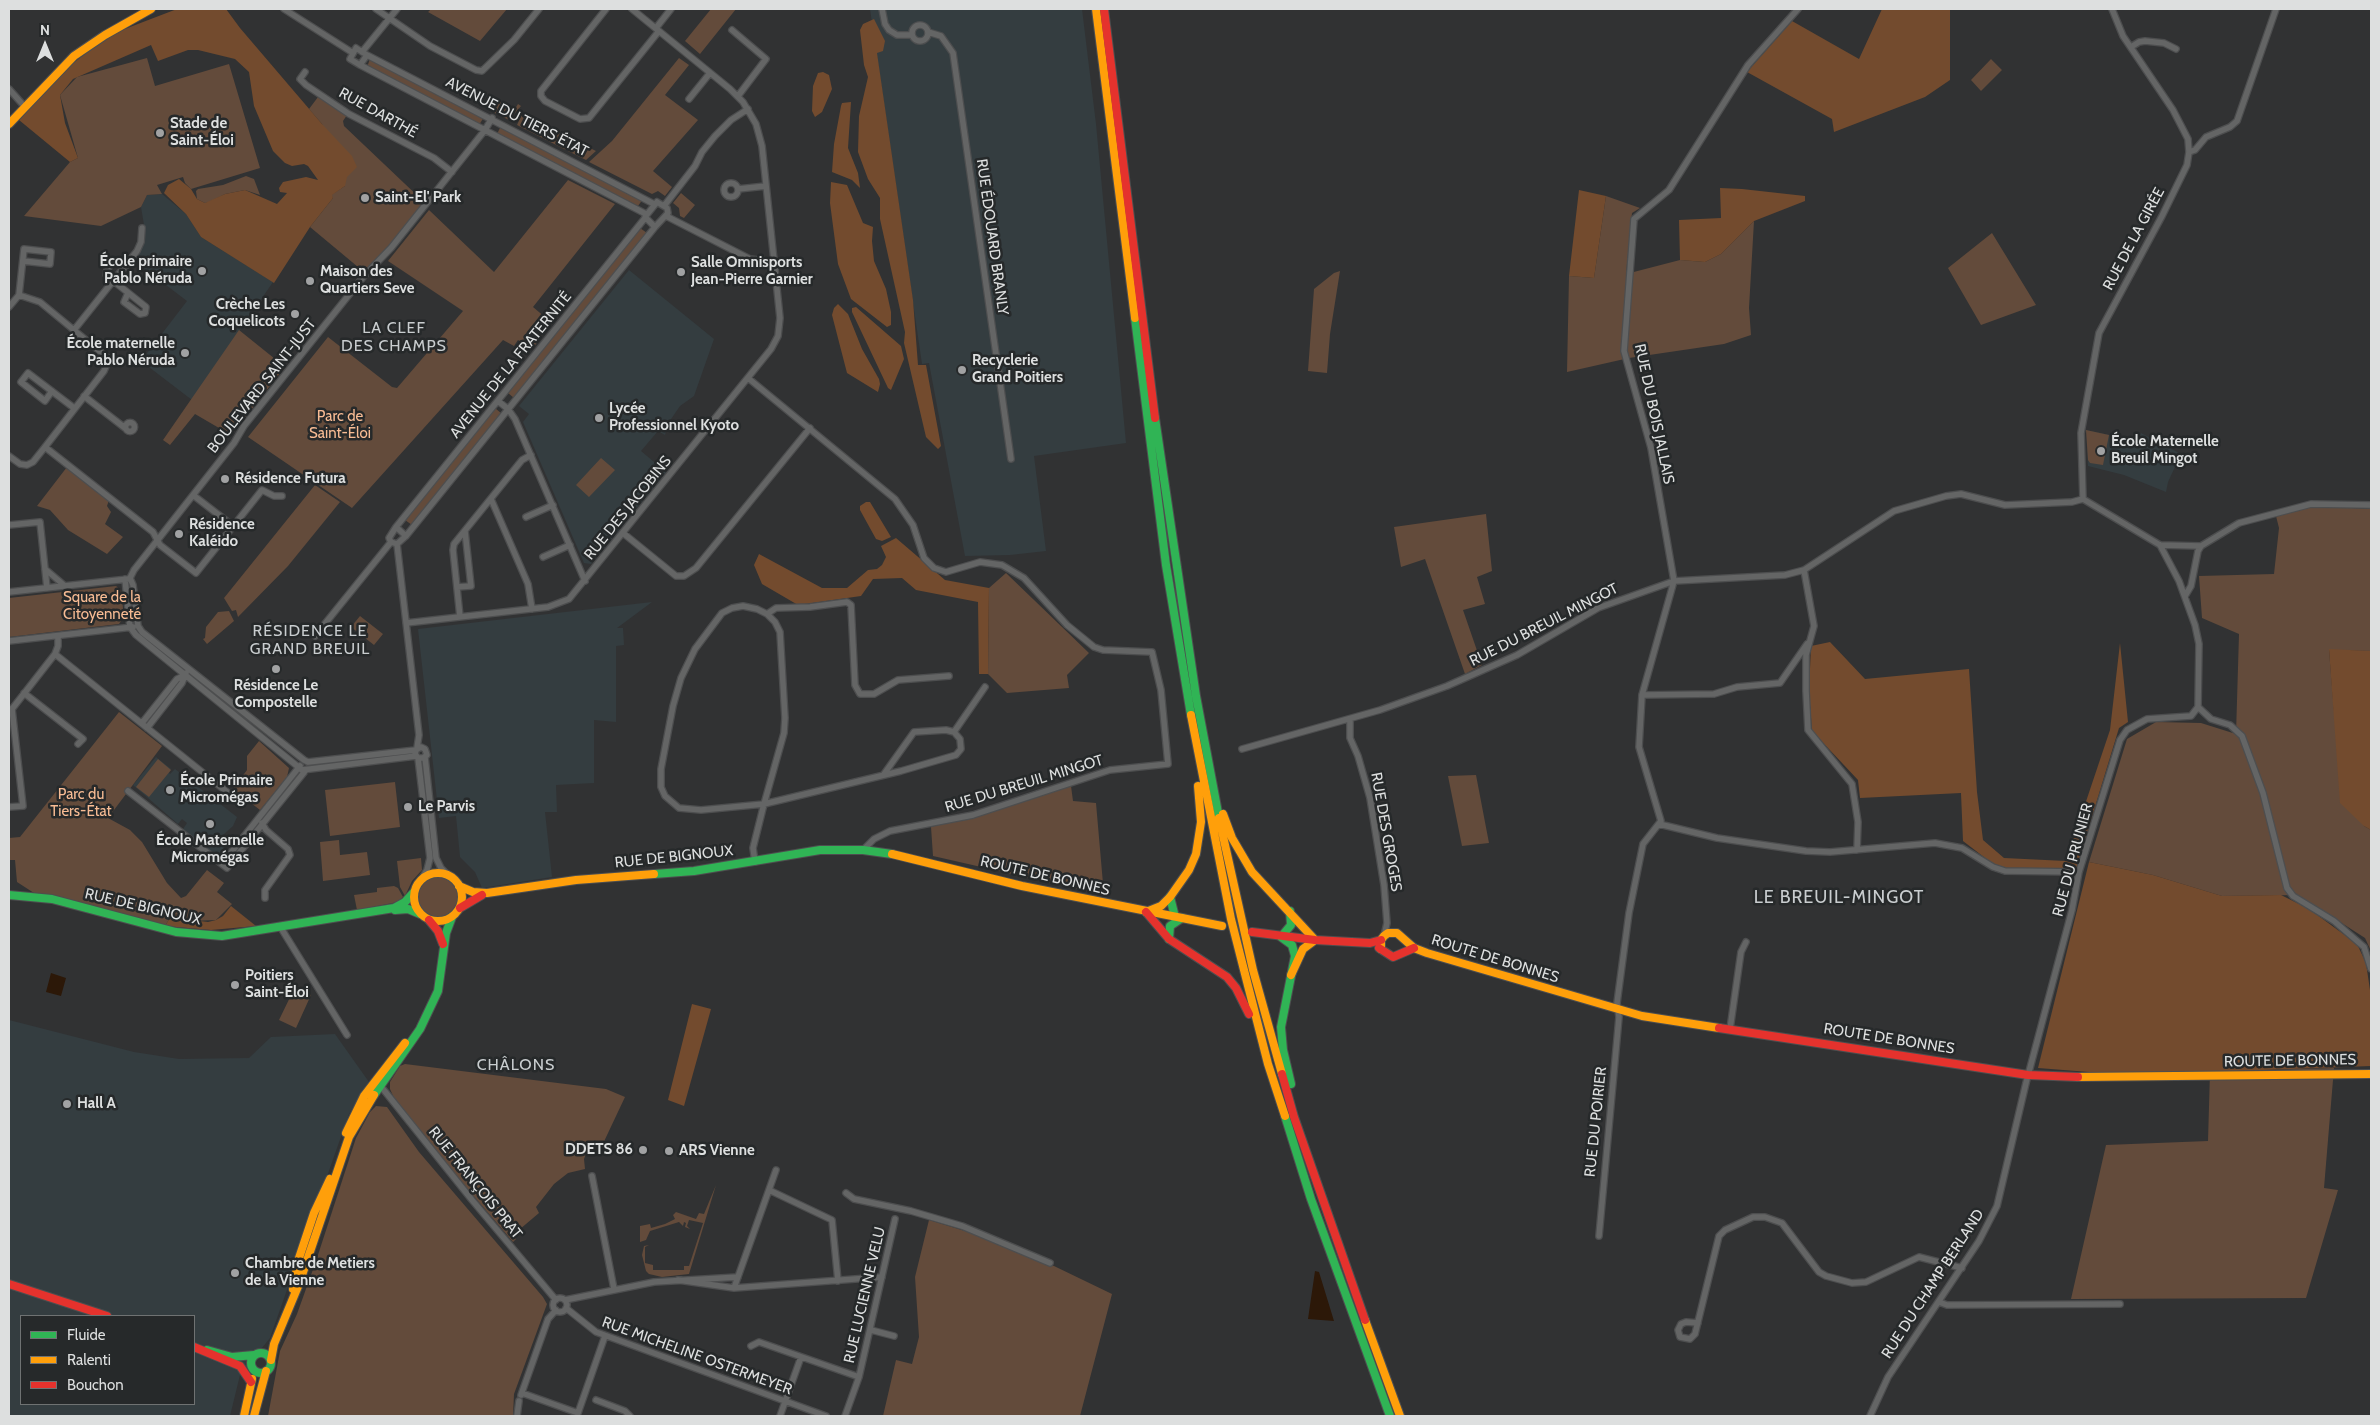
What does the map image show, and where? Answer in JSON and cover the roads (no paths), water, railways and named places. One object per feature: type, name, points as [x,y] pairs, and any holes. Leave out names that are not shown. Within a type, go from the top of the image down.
[{"type":"main road","points":[[9,124],[86,46],[151,9]]},
{"type":"main road","points":[[1096,9],[1166,565],[1200,768],[1231,919],[1268,1064],[1320,1225],[1390,1416]]},
{"type":"main road","points":[[1104,9],[1166,502],[1208,764],[1239,916],[1294,1117],[1340,1256],[1400,1416]]},
{"type":"main road","points":[[1208,764],[1223,816],[1241,854],[1266,889],[1290,911],[1307,934],[1315,940]]},
{"type":"main road","points":[[1200,768],[1197,775],[1201,822],[1200,839],[1189,870],[1170,897],[1161,906],[1146,912],[1169,939],[1216,968],[1236,988],[1245,1004],[1262,1058],[1268,1064]]},
{"type":"main road","name":"RUE DE BIGNOUX","points":[[459,886],[474,893],[487,893],[576,880],[694,871],[820,850],[863,850]]},
{"type":"main road","name":"ROUTE DE BONNES","points":[[863,850],[896,854],[1022,886],[1222,926]]},
{"type":"main road","points":[[290,1305],[297,1265],[349,1137],[378,1083],[425,1019],[438,991],[444,959],[446,932],[452,917],[459,910],[462,897],[459,886],[448,875],[435,873],[422,878],[414,892],[414,903],[420,914],[428,919],[440,934],[444,959]]},
{"type":"main road","name":"RUE DE BIGNOUX","points":[[9,895],[52,899],[185,933],[229,935],[280,928],[396,907],[405,902],[414,892]]},
{"type":"main road","name":"RUE DE BIGNOUX","points":[[459,910],[472,899],[487,893]]},
{"type":"main road","points":[[1169,939],[1170,926],[1178,918],[1172,910],[1170,897]]},
{"type":"main road","name":"RUE DE BIGNOUX","points":[[361,914],[404,909],[420,914]]},
{"type":"main road","points":[[1281,937],[1291,925],[1290,911]]},
{"type":"main road","points":[[428,919],[441,921],[452,917]]},
{"type":"main road","points":[[1252,932],[1281,937],[1370,943],[1393,956],[1401,953],[1404,948],[1404,940],[1397,933],[1392,932],[1370,943]]},
{"type":"main road","points":[[1281,937],[1289,941],[1294,949],[1292,975]]},
{"type":"main road","points":[[1381,949],[1382,938]]},
{"type":"main road","points":[[1294,1117],[1296,1108],[1283,1050],[1283,1008],[1292,975],[1303,949],[1315,940]]},
{"type":"main road","name":"ROUTE DE BONNES","points":[[1404,940],[1414,948],[1642,1016],[2028,1075],[2091,1077],[2371,1074]]},
{"type":"main road","name":"ROUTE DE BONNES","points":[[1401,953],[1414,948]]},
{"type":"main road","points":[[254,1416],[262,1381],[266,1371],[271,1366],[279,1331],[299,1284],[314,1226]]},
{"type":"main road","points":[[9,1284],[104,1315]]},
{"type":"main road","points":[[244,1416],[253,1369],[251,1360],[279,1331]]},
{"type":"main road","points":[[195,1347],[232,1357],[267,1354],[271,1360]]},
{"type":"main road","points":[[195,1347],[260,1373],[266,1371]]},
{"type":"main road","points":[[195,1347],[240,1366],[251,1382]]},
{"type":"street","points":[[284,9],[353,53]]},
{"type":"street","points":[[376,9],[430,46],[482,72],[514,40],[539,9]]},
{"type":"street","points":[[365,53],[356,48],[350,59],[360,66],[365,53],[397,9]]},
{"type":"street","points":[[606,9],[541,91],[541,96],[545,101],[580,119],[588,118],[657,30],[671,9]]},
{"type":"street","name":"RUE DES JACOBINS","points":[[406,623],[532,609],[556,605],[565,601],[585,581],[748,378],[771,349],[780,330],[760,138],[748,109],[738,96],[632,9]]},
{"type":"street","points":[[882,9],[884,24],[889,30],[897,35],[912,35]]},
{"type":"street","name":"RUE DU BOIS JALLAIS","points":[[1674,581],[1651,448],[1624,351],[1634,219],[1669,190],[1748,65],[1798,9]]},
{"type":"street","points":[[2112,9],[2120,30],[2173,110],[2188,139],[2189,152],[2194,150],[2206,137],[2230,127],[2237,120],[2276,9]]},
{"type":"street","points":[[917,26],[925,27],[928,32],[926,38],[921,41],[914,39],[912,35],[913,30],[917,26]]},
{"type":"street","points":[[732,30],[766,60],[738,96]]},
{"type":"street","name":"RUE ÉDOUARD BRANLY","points":[[928,32],[941,36],[954,53],[1011,459]]},
{"type":"street","points":[[2131,47],[2145,41],[2164,43],[2176,49]]},
{"type":"street","name":"AVENUE DU TIERS ÉTAT","points":[[365,53],[654,204],[659,202],[664,206]]},
{"type":"street","name":"AVENUE DU TIERS ÉTAT","points":[[360,66],[646,216],[655,227]]},
{"type":"street","name":"RUE DARTHÉ","points":[[305,72],[300,79],[306,86],[349,114],[434,158],[452,172]]},
{"type":"street","points":[[689,99],[710,73]]},
{"type":"street","points":[[9,89],[25,107]]},
{"type":"street","points":[[748,109],[731,120],[715,136],[702,152],[695,166],[664,206],[668,211],[666,216],[750,259],[774,262]]},
{"type":"street","name":"BOULEVARD SAINT-JUST","points":[[127,579],[364,276],[382,260],[485,130],[492,118]]},
{"type":"street","name":"RUE DE LA GIRÉE","points":[[2084,499],[2081,433],[2099,333],[2162,216],[2187,165],[2189,152]]},
{"type":"street","points":[[738,189],[766,186]]},
{"type":"street","name":"AVENUE DE LA FRATERNITÉ","points":[[396,527],[654,204]]},
{"type":"street","name":"AVENUE DE LA FRATERNITÉ","points":[[394,543],[406,536],[655,227],[666,216]]},
{"type":"street","points":[[74,330],[140,247],[142,228]]},
{"type":"street","points":[[9,307],[19,295],[24,249],[51,252],[50,264],[23,261]]},
{"type":"street","points":[[127,265],[116,260],[107,270],[106,275],[128,293]]},
{"type":"street","points":[[9,456],[20,464],[27,465],[33,462],[104,371],[109,359],[40,302],[19,295]]},
{"type":"street","points":[[52,391],[45,401],[21,382],[28,373],[52,391],[74,408]]},
{"type":"street","points":[[623,533],[676,576],[684,576],[696,568],[810,428],[748,378]]},
{"type":"street","points":[[84,396],[125,428]]},
{"type":"street","points":[[498,401],[508,409],[531,455],[585,581]]},
{"type":"street","name":"RUE DU BREUIL MINGOT","points":[[810,428],[883,488],[907,515],[921,552],[934,568],[946,572],[980,562],[1002,565],[1024,578],[1067,625],[1094,647],[1103,650],[1152,652],[1161,690],[1168,764],[1110,770],[973,815],[890,830],[874,839],[863,850]]},
{"type":"street","points":[[45,447],[151,531],[160,544],[196,574],[262,490],[274,496],[282,496]]},
{"type":"street","points":[[460,616],[453,547],[522,460],[531,455]]},
{"type":"street","points":[[193,494],[234,526]]},
{"type":"street","name":"RUE DU BREUIL MINGOT","points":[[1242,749],[1350,718],[1447,686],[1517,655],[1598,608],[1674,581],[1785,575],[1804,570],[1894,512],[1946,496],[1961,494],[2004,505],[2072,502],[2084,499]]},
{"type":"street","points":[[491,499],[528,584],[532,609]]},
{"type":"street","points":[[2084,499],[2160,545],[2202,546]]},
{"type":"street","points":[[2185,596],[2191,586],[2198,551],[2202,546],[2239,524],[2311,504],[2371,505]]},
{"type":"street","points":[[526,517],[553,505]]},
{"type":"street","points":[[9,525],[40,522],[47,588]]},
{"type":"street","points":[[406,536],[396,527],[390,535],[394,543],[406,623],[419,735],[418,754],[430,856],[427,870],[422,878]]},
{"type":"street","points":[[457,587],[471,586],[465,531]]},
{"type":"street","points":[[315,636],[394,543]]},
{"type":"street","points":[[543,557],[570,545]]},
{"type":"street","points":[[2160,545],[2185,596],[2195,625],[2199,644],[2198,707],[2210,719],[2230,725],[2242,736],[2263,793],[2287,888],[2293,896],[2334,921],[2359,942],[2364,947],[2371,969]]},
{"type":"street","points":[[45,569],[65,586]]},
{"type":"street","points":[[1804,570],[1814,626],[1806,655],[1808,730],[1852,784],[1858,822],[1857,850]]},
{"type":"street","points":[[9,592],[127,579]]},
{"type":"street","points":[[127,579],[133,585],[138,626],[142,632],[300,766]]},
{"type":"street","points":[[127,579],[130,627],[136,635],[307,765]]},
{"type":"street","points":[[1674,581],[1642,695],[1638,747],[1661,816],[1659,824],[1780,849],[1820,852],[1935,843],[1962,848],[1993,867],[2006,871],[2079,872]]},
{"type":"street","points":[[767,614],[776,608],[810,607],[847,602],[851,605],[855,685],[860,694],[874,694],[898,680],[949,676]]},
{"type":"street","points":[[755,862],[753,848],[764,804],[784,733],[785,718],[780,632],[775,622],[767,614],[757,609],[743,606],[732,608],[722,613],[695,649],[682,678],[673,706],[661,779],[665,796],[678,808],[701,810],[764,804],[956,755],[960,752],[961,744],[954,732]]},
{"type":"street","points":[[9,641],[138,626]]},
{"type":"street","points":[[9,807],[23,806],[10,709],[55,654],[58,646],[58,636]]},
{"type":"street","points":[[1642,695],[1714,694],[1737,687],[1780,683],[1810,640]]},
{"type":"street","points":[[55,654],[227,792]]},
{"type":"street","points":[[144,726],[182,683],[187,672]]},
{"type":"street","points":[[954,732],[985,687]]},
{"type":"street","points":[[24,693],[83,739],[78,744]]},
{"type":"street","name":"RUE DU PRUNIER","points":[[2028,1075],[2072,910],[2079,872],[2120,740],[2127,730],[2147,719],[2190,716],[2198,707]]},
{"type":"street","name":"RUE DES GROGES","points":[[1350,718],[1350,738],[1358,756],[1370,798],[1384,885],[1387,923],[1382,938]]},
{"type":"street","points":[[884,774],[912,733],[928,730],[954,732]]},
{"type":"street","points":[[225,866],[300,766],[427,752],[419,735]]},
{"type":"street","points":[[9,748],[16,747]]},
{"type":"street","points":[[418,754],[425,748]]},
{"type":"street","points":[[418,754],[437,858],[448,875]]},
{"type":"street","points":[[225,866],[263,824],[307,765]]},
{"type":"street","points":[[128,791],[225,866]]},
{"type":"street","points":[[260,818],[263,824],[287,847],[290,855],[265,890],[265,898]]},
{"type":"street","name":"RUE DU POIRIER","points":[[1598,1236],[1617,1004],[1629,913],[1643,844],[1659,824]]},
{"type":"street","name":"RUE DES GROGES","points":[[1387,923],[1392,932]]},
{"type":"street","points":[[280,928],[347,1035]]},
{"type":"street","points":[[1730,1029],[1741,952],[1746,942]]},
{"type":"street","name":"RUE DU CHAMP BERLAND","points":[[1870,1416],[1888,1377],[1962,1268],[1979,1241],[1997,1206],[2028,1075]]},
{"type":"street","name":"RUE FRANÇOIS PRAT","points":[[378,1083],[472,1200],[556,1300]]},
{"type":"street","points":[[734,1288],[776,1170]]},
{"type":"street","points":[[592,1176],[614,1289]]},
{"type":"street","points":[[769,1190],[829,1217],[834,1223],[838,1281]]},
{"type":"street","points":[[846,1194],[854,1199],[962,1226],[1050,1264]]},
{"type":"street","points":[[1698,1324],[1720,1236],[1725,1230],[1753,1217],[1765,1217],[1782,1223],[1819,1272],[1847,1281],[1862,1283],[1919,1257],[1962,1268]]},
{"type":"street","name":"RUE LUCIENNE VELU","points":[[859,1377],[895,1219]]},
{"type":"street","name":"RUE MICHELINE OSTERMEYER","points":[[565,1300],[614,1289],[678,1280],[717,1280],[738,1277]]},
{"type":"street","name":"RUE MICHELINE OSTERMEYER","points":[[678,1280],[734,1288],[882,1277]]},
{"type":"street","points":[[556,1300],[565,1300],[566,1308],[561,1312],[556,1310],[554,1304],[556,1300]]},
{"type":"street","points":[[1939,1302],[1947,1305],[2120,1304]]},
{"type":"street","name":"RUE MICHELINE OSTERMEYER","points":[[566,1308],[592,1331],[826,1416]]},
{"type":"street","points":[[517,1416],[521,1396],[548,1319],[556,1310]]},
{"type":"street","points":[[871,1330],[894,1336]]},
{"type":"street","points":[[521,1396],[578,1413],[605,1336]]},
{"type":"street","name":"RUE MICHELINE OSTERMEYER","points":[[751,1346],[759,1342],[859,1377]]},
{"type":"street","points":[[780,1416],[801,1357]]},
{"type":"street","points":[[845,1416],[859,1377]]},
{"type":"street","points":[[584,1396],[625,1411],[630,1416]]},
{"type":"place","name":"Stade de Saint-Éloi","points":[[160,133]]},
{"type":"place","name":"Saint-El' Park","points":[[365,198]]},
{"type":"place","name":"École primaire Pablo Néruda","points":[[202,271]]},
{"type":"place","name":"Salle Omnisports Jean-Pierre Garnier","points":[[681,272]]},
{"type":"place","name":"Maison des Quartiers Seve","points":[[310,281]]},
{"type":"place","name":"Crèche Les Coquelicots","points":[[295,314]]},
{"type":"place","name":"École maternelle Pablo Néruda","points":[[185,353]]},
{"type":"place","name":"Recyclerie Grand Poitiers","points":[[962,370]]},
{"type":"place","name":"Lycée Professionnel Kyoto","points":[[599,418]]},
{"type":"place","name":"École Maternelle Breuil Mingot","points":[[2101,451]]},
{"type":"place","name":"Résidence Futura","points":[[225,479]]},
{"type":"place","name":"Résidence Kaléido","points":[[179,534]]},
{"type":"place","name":"Résidence Le Compostelle","points":[[276,669]]},
{"type":"place","name":"École Primaire Micromégas","points":[[170,790]]},
{"type":"place","name":"Le Parvis","points":[[408,807]]},
{"type":"place","name":"École Maternelle Micromégas","points":[[210,824]]},
{"type":"place","name":"Poitiers Saint-Éloi","points":[[235,985]]},
{"type":"place","name":"Hall A","points":[[67,1104]]},
{"type":"place","name":"DDETS 86","points":[[643,1150]]},
{"type":"place","name":"ARS Vienne","points":[[669,1151]]},
{"type":"place","name":"Chambre de Metiers de la Vienne","points":[[235,1273]]},
{"type":"district","name":"LA CLEF DES CHAMPS","points":[[394,337]]},
{"type":"district","name":"RÉSIDENCE LE GRAND BREUIL","points":[[310,640]]},
{"type":"district","name":"LE BREUIL-MINGOT","points":[[1839,898]]},
{"type":"district","name":"CHÂLONS","points":[[516,1065]]},
{"type":"park label","name":"Parc de Saint-Éloi","points":[[340,426]]},
{"type":"park label","name":"Square de la Citoyenneté","points":[[102,606]]},
{"type":"park label","name":"Parc du Tiers-État","points":[[81,804]]}]
